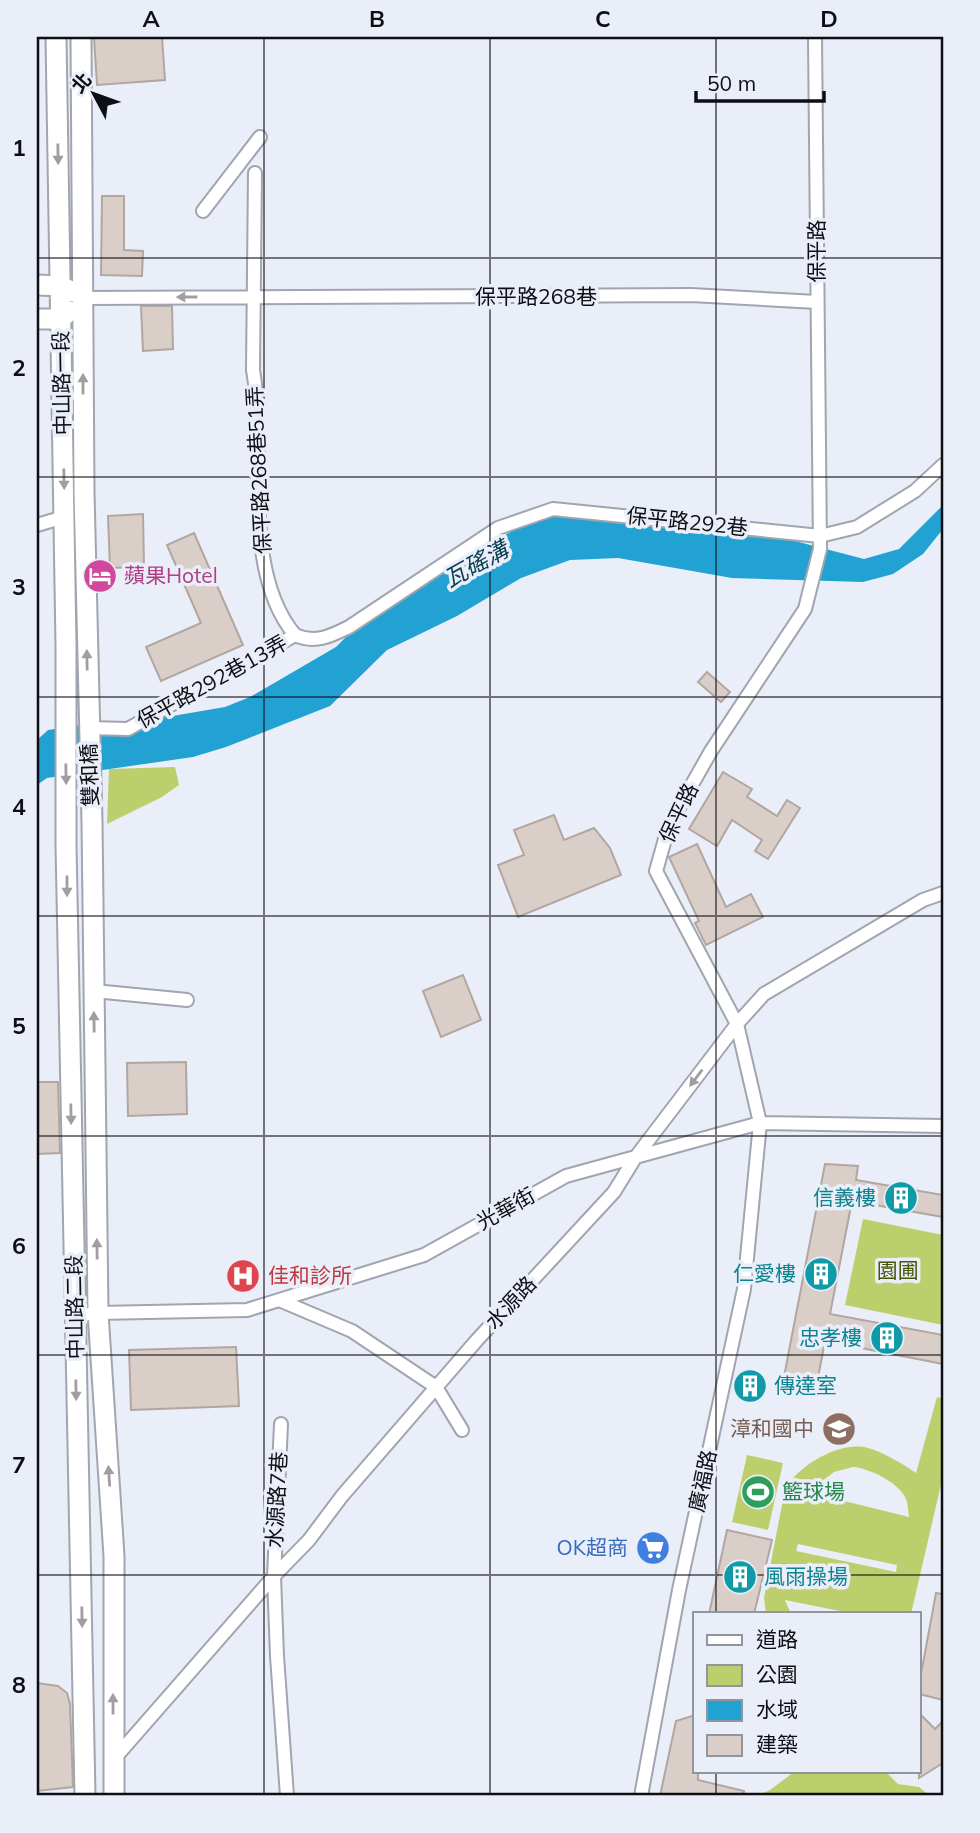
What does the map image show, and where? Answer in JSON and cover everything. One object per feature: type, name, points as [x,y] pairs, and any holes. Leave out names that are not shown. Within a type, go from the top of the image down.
[{"type":"street","name":"中山路一段","points":[[56,37],[65,730]]},
{"type":"street","name":"中山路一段","points":[[81,37],[88,728]]},
{"type":"street","name":"保平路","points":[[760,1122],[737,1024],[656,871],[669,825],[711,751],[806,609],[820,542],[815,37]]},
{"type":"street","points":[[203,211],[260,137]]},
{"type":"street","name":"保平路268巷51弄","points":[[255,173],[253,370],[258,399],[258,494],[264,559],[273,594],[287,625],[296,635]]},
{"type":"street","points":[[37,285],[61,286],[83,298],[61,318],[37,319]]},
{"type":"street","name":"保平路268巷","points":[[83,298],[510,298],[691,295],[817,302]]},
{"type":"street","name":"保平路292巷","points":[[553,509],[820,542],[857,527],[915,491],[943,465]]},
{"type":"street","name":"保平路292巷13弄","points":[[88,728],[128,729],[296,635],[316,640],[349,627],[498,528],[553,509]]},
{"type":"street","points":[[37,525],[64,517]]},
{"type":"street","name":"雙和橋","points":[[88,728],[92,822]]},
{"type":"street","name":"雙和橋","points":[[65,730],[67,818]]},
{"type":"street","name":"中山路二段","points":[[67,818],[74,1316],[85,1796]]},
{"type":"street","name":"中山路二段","points":[[92,822],[98,1313],[114,1556],[114,1796]]},
{"type":"street","name":"水源路","points":[[113,1760],[274,1576],[309,1540],[342,1496],[436,1387],[614,1192],[635,1158],[737,1024],[764,994],[923,900],[943,893]]},
{"type":"street","points":[[94,991],[187,1000]]},
{"type":"street","name":"光華街","points":[[74,1316],[98,1313],[247,1310],[424,1255],[566,1176],[760,1122],[943,1126]]},
{"type":"street","name":"廣福路","points":[[640,1796],[680,1590],[744,1289],[760,1122]]},
{"type":"street","points":[[279,1300],[352,1331],[436,1387],[462,1430]]},
{"type":"street","name":"水源路7巷","points":[[281,1423],[274,1576],[276,1656],[287,1796]]},
{"type":"green space","points":[[175,767],[179,785],[162,797],[107,824],[109,769]]},
{"type":"green space","name":"園圃","points":[[863,1219],[943,1235],[943,1325],[845,1305]]},
{"type":"green space","points":[[937,1397],[943,1399],[943,1476],[911,1612],[845,1612],[785,1600],[790,1612],[766,1612],[764,1598],[785,1489],[791,1480],[821,1457],[845,1448],[868,1448],[916,1473]],"holes":[[[860,1468],[875,1473],[897,1487],[906,1499],[909,1517],[808,1492],[834,1472]],[[798,1544],[897,1565],[896,1572],[796,1551]]]},
{"type":"green space","name":"籃球場","points":[[747,1455],[783,1463],[768,1530],[732,1522]]},
{"type":"green space","points":[[793,1773],[887,1773],[898,1784],[919,1787],[930,1796],[757,1796]]},
{"type":"water","name":"瓦磘溝","points":[[943,505],[943,529],[923,554],[893,574],[863,582],[732,578],[618,558],[570,560],[521,578],[457,616],[387,650],[330,706],[226,747],[193,757],[47,778],[37,785],[37,740],[48,730],[102,722],[149,720],[225,707],[250,697],[336,647],[360,623],[486,545],[535,519],[575,514],[795,541],[864,559],[899,549]]},
{"type":"building","points":[[94,37],[162,37],[165,80],[97,85]]},
{"type":"building","points":[[102,196],[124,196],[124,250],[143,251],[142,276],[101,275]]},
{"type":"building","points":[[141,306],[172,306],[173,349],[143,351]]},
{"type":"building","points":[[143,514],[144,567],[110,568],[108,516]]},
{"type":"building","points":[[194,533],[243,645],[161,681],[146,647],[201,623],[167,545]]},
{"type":"building","points":[[707,672],[730,692],[721,702],[698,682]]},
{"type":"building","points":[[723,772],[752,789],[747,797],[777,816],[787,800],[800,808],[768,859],[755,851],[762,840],[732,820],[717,846],[689,829]]},
{"type":"building","points":[[554,815],[564,840],[594,828],[610,848],[621,875],[518,917],[498,865],[524,855],[514,830]]},
{"type":"building","points":[[697,844],[726,907],[751,894],[763,917],[706,945],[695,923],[699,921],[669,857]]},
{"type":"building","points":[[463,975],[481,1020],[441,1037],[423,991]]},
{"type":"building","points":[[186,1062],[187,1114],[128,1116],[127,1063]]},
{"type":"building","points":[[37,1082],[58,1082],[60,1153],[37,1154]]},
{"type":"building","points":[[825,1164],[858,1166],[856,1180],[943,1195],[943,1217],[852,1201],[830,1314],[943,1335],[943,1364],[825,1341],[816,1388],[783,1382]]},
{"type":"building","points":[[236,1347],[239,1406],[131,1410],[129,1350]]},
{"type":"building","name":"風雨操場","points":[[727,1530],[772,1540],[754,1612],[709,1612]]},
{"type":"building","points":[[936,1593],[943,1594],[943,1700],[920,1694]]},
{"type":"building","points":[[37,1683],[58,1686],[67,1693],[70,1704],[73,1787],[37,1791]]},
{"type":"building","points":[[920,1714],[935,1729],[943,1721],[943,1763],[919,1778]]},
{"type":"building","points":[[693,1716],[693,1773],[698,1773],[698,1780],[744,1791],[743,1796],[660,1796],[676,1721]]},
{"type":"place","name":"蘋果Hotel","points":[[100,576]]},
{"type":"place","name":"信義樓","points":[[901,1198]]},
{"type":"place","name":"仁愛樓","points":[[821,1274]]},
{"type":"place","name":"佳和診所","points":[[243,1276]]},
{"type":"place","name":"忠孝樓","points":[[887,1338]]},
{"type":"place","name":"傳達室","points":[[750,1386]]},
{"type":"place","name":"漳和國中","points":[[839,1429]]},
{"type":"place","name":"籃球場","points":[[758,1492]]},
{"type":"place","name":"OK超商","points":[[653,1548]]},
{"type":"place","name":"風雨操場","points":[[740,1577]]}]
